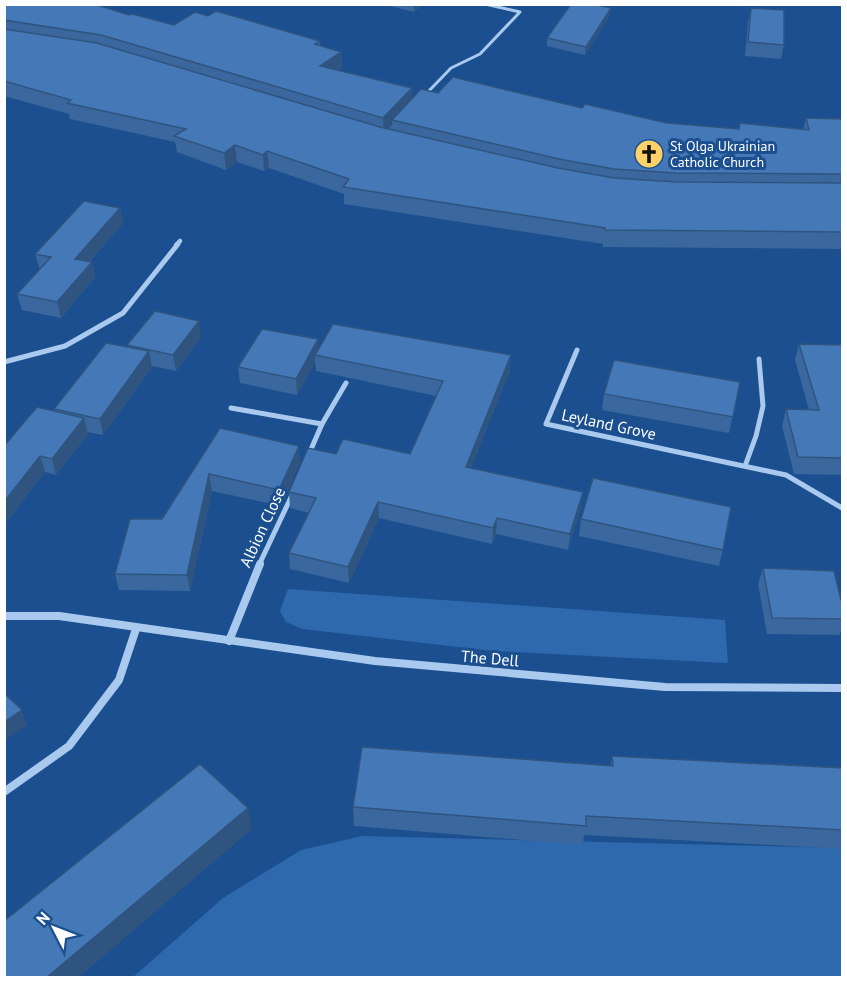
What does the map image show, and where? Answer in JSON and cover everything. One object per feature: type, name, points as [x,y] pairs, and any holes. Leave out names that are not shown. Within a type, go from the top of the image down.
[{"type":"street","points":[[4,362],[65,346],[123,313],[180,241]]},
{"type":"street","name":"Leyland Grove","points":[[577,350],[546,424],[786,475],[843,508]]},
{"type":"street","points":[[745,466],[756,436],[763,406],[759,359]]},
{"type":"street","points":[[306,463],[322,424],[346,383]]},
{"type":"street","points":[[231,408],[322,424]]},
{"type":"street","name":"Albion Close","points":[[229,641],[252,581],[298,482]]},
{"type":"street","name":"The Dell","points":[[4,616],[59,616],[136,629],[375,661],[665,687],[843,688]]},
{"type":"street","points":[[4,792],[69,746],[119,680],[136,629]]},
{"type":"lane","points":[[485,4],[520,12]]},
{"type":"lane","points":[[421,100],[451,68],[480,54],[526,7]]},
{"type":"shaded area","points":[[288,589],[725,620],[728,663],[493,651],[302,629],[286,622],[280,611]]},
{"type":"shaded area","points":[[362,836],[842,848],[842,977],[132,978],[223,898],[301,850]]},
{"type":"building","points":[[4,4],[94,4],[174,25],[195,12],[208,16],[216,11],[320,41],[315,44],[341,52],[320,66],[412,88],[383,118],[101,35],[4,20]]},
{"type":"building","points":[[571,4],[592,4],[611,8],[586,47],[547,38]]},
{"type":"building","points":[[751,8],[784,10],[784,45],[748,42]]},
{"type":"building","points":[[4,29],[97,43],[380,127],[558,168],[614,178],[676,182],[843,183],[843,232],[605,230],[605,228],[343,187],[349,179],[267,151],[263,155],[235,145],[224,153],[174,136],[186,129],[67,103],[71,100],[4,81]]},
{"type":"building","points":[[453,77],[582,108],[585,104],[667,123],[739,129],[740,123],[809,130],[806,118],[843,119],[843,174],[676,173],[614,169],[559,159],[392,120],[421,89],[438,93]]},
{"type":"building","points":[[84,201],[120,208],[75,259],[92,262],[57,302],[17,294],[51,257],[35,254]]},
{"type":"building","points":[[155,311],[199,321],[173,355],[127,345]]},
{"type":"building","points":[[333,324],[511,355],[466,467],[583,492],[570,534],[497,518],[493,528],[378,502],[348,567],[289,553],[316,498],[289,492],[308,448],[336,454],[343,439],[410,454],[443,381],[315,355]]},
{"type":"building","points":[[262,329],[318,339],[296,379],[238,367]]},
{"type":"building","points":[[106,343],[149,351],[100,419],[54,409]]},
{"type":"building","points":[[799,344],[843,345],[843,458],[798,457],[786,409],[819,410]]},
{"type":"building","points":[[614,360],[740,382],[733,417],[604,394]]},
{"type":"building","points":[[37,407],[84,418],[52,459],[40,456],[4,502],[4,446]]},
{"type":"building","points":[[220,428],[299,446],[279,490],[209,474],[187,575],[115,574],[130,519],[162,519]]},
{"type":"building","points":[[593,478],[731,507],[723,550],[581,519]]},
{"type":"building","points":[[763,568],[834,571],[843,608],[843,619],[772,618]]},
{"type":"building","points":[[4,693],[22,710],[4,722]]},
{"type":"building","points":[[362,747],[613,766],[612,756],[843,768],[843,830],[586,816],[586,826],[353,807]]},
{"type":"building","points":[[200,764],[248,808],[46,978],[4,978],[4,921]]},
{"type":"place","name":"St Olga Ukrainian Catholic Church","points":[[649,154]]}]
